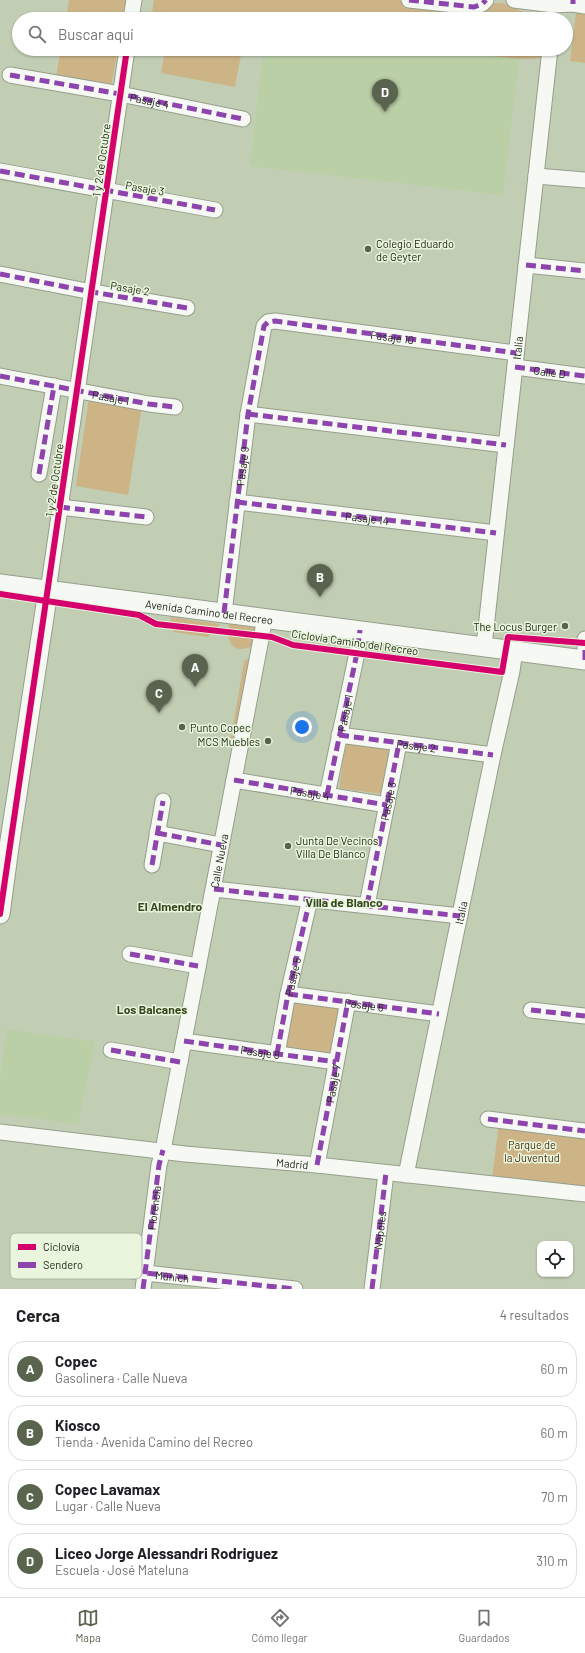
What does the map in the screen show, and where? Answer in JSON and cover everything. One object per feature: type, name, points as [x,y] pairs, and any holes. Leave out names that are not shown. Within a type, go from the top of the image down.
[{"type":"street","points":[[133,12],[134,0]]},
{"type":"street","points":[[408,0],[474,7],[482,4],[486,0]]},
{"type":"street","points":[[514,0],[554,12],[577,3]]},
{"type":"street","name":"1 y 2 de Octubre","points":[[0,914],[4,840],[15,805],[78,390],[126,56]]},
{"type":"street","name":"Italia","points":[[484,646],[549,56]]},
{"type":"street","name":"Pasaje 4","points":[[10,75],[120,94],[243,119]]},
{"type":"street","name":"Pasaje 3","points":[[0,171],[216,210]]},
{"type":"street","points":[[536,176],[585,180]]},
{"type":"street","points":[[526,265],[585,272]]},
{"type":"street","name":"Pasaje 2","points":[[0,274],[92,292],[187,308]]},
{"type":"street","name":"Pasaje 10","points":[[268,322],[275,321],[516,360]]},
{"type":"street","name":"Pasaje 9","points":[[224,613],[248,414],[264,326],[268,322]]},
{"type":"street","name":"Calle D","points":[[516,360],[585,376]]},
{"type":"street","name":"Pasaje 1","points":[[0,376],[149,404],[175,407]]},
{"type":"street","points":[[39,474],[54,386]]},
{"type":"street","points":[[248,414],[506,445]]},
{"type":"street","name":"Pasaje 14","points":[[237,502],[496,533]]},
{"type":"street","points":[[60,507],[146,517]]},
{"type":"street","name":"Avenida Camino del Recreo","points":[[0,584],[585,660]]},
{"type":"street","name":"Calle Nueva","points":[[163,1150],[265,618]]},
{"type":"street","name":"Pasaje 1","points":[[327,795],[360,630]]},
{"type":"street","points":[[585,639],[585,660]]},
{"type":"street","name":"Italia","points":[[406,1175],[493,755],[512,671],[515,650]]},
{"type":"street","name":"Pasaje 2","points":[[339,735],[493,755]]},
{"type":"street","name":"Pasaje 3","points":[[367,905],[399,743]]},
{"type":"street","name":"Pasaje 4","points":[[234,780],[387,805]]},
{"type":"street","points":[[152,865],[163,801]]},
{"type":"street","points":[[0,818],[15,805]]},
{"type":"street","points":[[157,833],[221,845]]},
{"type":"street","points":[[214,889],[460,916]]},
{"type":"street","name":"Pasaje 5","points":[[277,1054],[288,994],[310,899]]},
{"type":"street","points":[[130,954],[198,966]]},
{"type":"street","name":"Pasaje 6","points":[[288,994],[439,1014]]},
{"type":"street","name":"Pasaje 7","points":[[316,1165],[348,1001]]},
{"type":"street","points":[[531,1010],[585,1016]]},
{"type":"street","name":"Pasaje 8","points":[[184,1041],[336,1062]]},
{"type":"street","points":[[111,1050],[180,1062]]},
{"type":"street","points":[[488,1119],[585,1131]]},
{"type":"street","name":"Madrid","points":[[0,1132],[163,1150],[185,1154],[316,1165],[585,1194]]},
{"type":"street","name":"Florencia","points":[[144,1289],[159,1165],[163,1150]]},
{"type":"street","name":"Nápoles","points":[[372,1289],[386,1173]]},
{"type":"street","name":"Múnich","points":[[142,1272],[241,1286],[295,1289]]},
{"type":"shaded area","points":[[262,56],[493,56],[519,59],[503,195],[250,166]]},
{"type":"shaded area","points":[[7,1029],[95,1042],[78,1124],[0,1114],[0,1078]]},
{"type":"green space","points":[[69,0],[126,0],[124,12],[67,12]]},
{"type":"green space","points":[[154,0],[442,0],[482,4],[502,3],[523,12],[152,12]]},
{"type":"green space","points":[[576,13],[585,14],[585,63],[570,61],[571,56],[573,56],[573,37]]},
{"type":"green space","points":[[60,56],[117,56],[111,86],[56,76]]},
{"type":"green space","points":[[164,56],[241,56],[235,87],[161,73]]},
{"type":"green space","points":[[493,56],[544,56],[544,58],[519,59]]},
{"type":"green space","points":[[89,398],[142,406],[128,495],[76,486]]},
{"type":"green space","points":[[170,617],[220,624],[208,637],[173,632]]},
{"type":"green space","points":[[229,624],[261,628],[258,643],[244,649],[234,647],[229,639]]},
{"type":"green space","points":[[255,656],[238,746],[231,738],[244,661]]},
{"type":"green space","points":[[346,742],[389,748],[382,794],[339,788]]},
{"type":"green space","points":[[294,997],[343,1006],[334,1057],[285,1048]]},
{"type":"green space","name":"Parque de la Juventud","points":[[500,1114],[585,1125],[585,1188],[492,1179]]},
{"type":"marked path","points":[[409,0],[474,7],[482,4],[486,0]]},
{"type":"marked path","points":[[10,75],[120,94],[243,119]]},
{"type":"marked path","points":[[0,171],[215,210]]},
{"type":"marked path","points":[[526,265],[585,271]]},
{"type":"marked path","points":[[0,274],[92,292],[187,308]]},
{"type":"marked path","points":[[224,613],[248,414],[264,326],[268,322],[275,321],[516,353]]},
{"type":"marked path","points":[[515,367],[585,376]]},
{"type":"marked path","points":[[0,376],[149,404],[175,407]]},
{"type":"marked path","points":[[39,474],[54,386]]},
{"type":"marked path","points":[[248,414],[506,445]]},
{"type":"marked path","points":[[237,502],[496,533]]},
{"type":"marked path","points":[[60,507],[146,517]]},
{"type":"marked path","points":[[327,795],[357,653],[360,630]]},
{"type":"marked path","points":[[585,639],[585,660]]},
{"type":"marked path","points":[[339,735],[493,755]]},
{"type":"marked path","points":[[367,905],[399,743]]},
{"type":"marked path","points":[[234,780],[387,805]]},
{"type":"marked path","points":[[152,865],[163,801]]},
{"type":"marked path","points":[[157,833],[221,845]]},
{"type":"marked path","points":[[214,889],[460,916]]},
{"type":"marked path","points":[[277,1054],[288,994],[310,899]]},
{"type":"marked path","points":[[130,954],[198,966]]},
{"type":"marked path","points":[[288,994],[439,1014]]},
{"type":"marked path","points":[[317,1165],[348,1001]]},
{"type":"marked path","points":[[531,1010],[585,1016]]},
{"type":"marked path","points":[[184,1041],[336,1062]]},
{"type":"marked path","points":[[111,1050],[180,1062]]},
{"type":"marked path","points":[[488,1119],[585,1131]]},
{"type":"marked path","points":[[143,1289],[159,1165],[163,1150]]},
{"type":"marked path","points":[[372,1289],[386,1173]]},
{"type":"marked path","points":[[142,1272],[295,1289]]},
{"type":"cycle path","points":[[0,914],[126,56]]},
{"type":"cycle path","name":"Ciclovía Camino del Recreo","points":[[0,594],[139,615],[156,624],[272,637],[293,645],[502,672],[508,637],[585,643]]},
{"type":"place","name":"Liceo Jorge Alessandri Rodriguez","points":[[385,112]]},
{"type":"place","name":"Colegio Eduardo de Geyter","points":[[368,249]]},
{"type":"place","name":"Kiosco","points":[[320,597]]},
{"type":"place","name":"The Locus Burger","points":[[565,626]]},
{"type":"place","name":"Copec","points":[[195,687]]},
{"type":"place","name":"Copec Lavamax","points":[[159,713]]},
{"type":"place","name":"Punto Copec","points":[[182,727]]},
{"type":"place","name":"MCS Muebles","points":[[268,741]]},
{"type":"place","name":"Junta De Vecinos Villa De Blanco","points":[[288,846]]},
{"type":"district","name":"Villa de Blanco","points":[[344,902]]},
{"type":"district","name":"El Almendro","points":[[170,906]]},
{"type":"district","name":"Los Balcanes","points":[[152,1009]]}]
